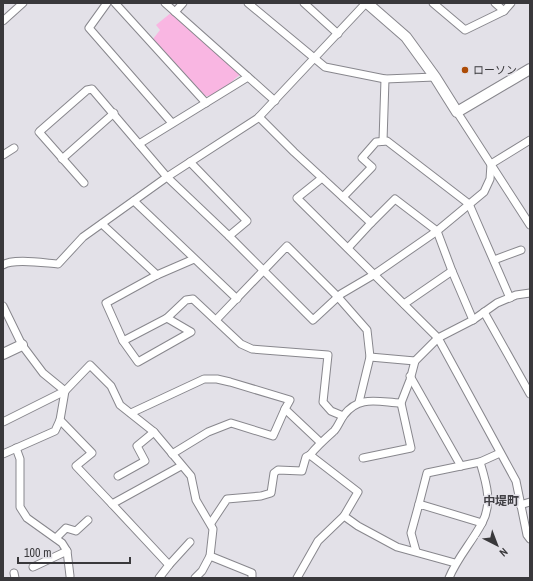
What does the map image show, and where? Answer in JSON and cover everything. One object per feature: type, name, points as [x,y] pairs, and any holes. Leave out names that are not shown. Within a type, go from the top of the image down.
[{"type":"street","points":[[3,21],[23,3]]},
{"type":"street","points":[[107,3],[89,28],[172,123]]},
{"type":"street","points":[[115,3],[206,103]]},
{"type":"street","points":[[166,3],[275,101]]},
{"type":"street","points":[[175,12],[183,3]]},
{"type":"street","points":[[248,3],[314,60],[325,67],[385,79],[435,77]]},
{"type":"street","points":[[304,3],[338,34]]},
{"type":"street","points":[[3,265],[7,262],[58,264],[84,237],[167,177],[259,117],[366,3],[406,37],[435,77],[530,225]]},
{"type":"street","points":[[433,3],[465,30],[504,11],[511,3]]},
{"type":"street","points":[[495,3],[504,11]]},
{"type":"street","points":[[457,112],[530,69]]},
{"type":"street","points":[[139,144],[248,77]]},
{"type":"street","points":[[383,142],[385,79]]},
{"type":"street","points":[[84,183],[39,132],[87,90],[92,89],[167,177],[264,270],[313,320],[338,297],[375,274],[437,231],[484,192],[490,179],[491,164]]},
{"type":"street","points":[[62,159],[114,113]]},
{"type":"street","points":[[259,117],[371,223]]},
{"type":"street","points":[[491,164],[530,140]]},
{"type":"street","points":[[343,197],[372,168],[362,158],[376,142],[387,141],[469,204],[510,298]]},
{"type":"street","points":[[3,155],[14,148]]},
{"type":"street","points":[[190,162],[247,221],[229,236]]},
{"type":"street","points":[[322,178],[297,198],[438,338],[516,481],[527,535],[530,539]]},
{"type":"street","points":[[348,248],[395,199],[437,231],[452,272],[473,320]]},
{"type":"street","points":[[134,201],[237,299]]},
{"type":"street","points":[[102,224],[156,276]]},
{"type":"street","points":[[216,320],[287,246],[338,297],[367,330],[370,357],[359,402]]},
{"type":"street","points":[[494,260],[521,250]]},
{"type":"street","points":[[167,318],[190,332],[138,362],[123,341],[106,303],[156,276],[194,259]]},
{"type":"street","points":[[404,304],[452,272]]},
{"type":"street","points":[[363,458],[411,448],[401,403],[415,361],[438,338],[473,320],[497,303],[510,298],[529,295]]},
{"type":"street","points":[[123,341],[167,318],[186,300],[193,299],[241,344],[252,349],[328,355],[323,402],[331,411],[343,416]]},
{"type":"street","points":[[3,306],[22,344],[43,373],[64,391]]},
{"type":"street","points":[[484,312],[530,394]]},
{"type":"street","points":[[3,354],[22,344]]},
{"type":"street","points":[[370,357],[415,361]]},
{"type":"street","points":[[3,422],[64,391],[90,365],[111,386],[120,405],[154,432],[181,466],[191,476],[196,500],[211,523],[213,529],[210,556],[202,571],[195,578]]},
{"type":"street","points":[[410,376],[461,466]]},
{"type":"street","points":[[131,413],[204,379],[217,379],[230,382],[290,400],[273,436],[231,422],[208,432],[172,454]]},
{"type":"street","points":[[3,454],[55,431],[60,420],[64,391]]},
{"type":"street","points":[[211,523],[227,499],[261,496],[271,493],[274,473],[278,470],[302,471],[306,457],[310,455],[320,442],[335,430],[351,406],[359,402],[401,403]]},
{"type":"street","points":[[286,409],[320,442]]},
{"type":"street","points":[[60,420],[92,453],[76,466],[169,565]]},
{"type":"street","points":[[118,476],[145,461],[137,446],[154,432]]},
{"type":"street","points":[[16,448],[20,459],[20,507],[27,518],[62,543],[66,551],[70,577]]},
{"type":"street","points":[[416,551],[411,533],[427,473],[480,462],[500,453]]},
{"type":"street","points":[[297,578],[318,541],[344,516],[358,492],[310,455]]},
{"type":"street","points":[[449,578],[455,564],[474,539],[486,516],[488,493],[480,462]]},
{"type":"street","points":[[112,504],[181,466]]},
{"type":"street","points":[[520,505],[530,502]]},
{"type":"street","points":[[419,504],[482,523]]},
{"type":"street","points":[[344,516],[380,539],[397,547],[416,551],[455,564]]},
{"type":"street","points":[[56,538],[66,528],[76,531],[88,520]]},
{"type":"street","points":[[159,578],[190,542]]},
{"type":"street","points":[[33,567],[66,551]]},
{"type":"street","points":[[210,556],[252,574],[252,578]]},
{"type":"shaded area","points":[[172,12],[241,74],[213,95],[203,96],[153,39],[160,30],[156,25]]},
{"type":"place","name":"ローソン","points":[[465,70]]},
{"type":"district","name":"中堤町","points":[[501,501]]}]
